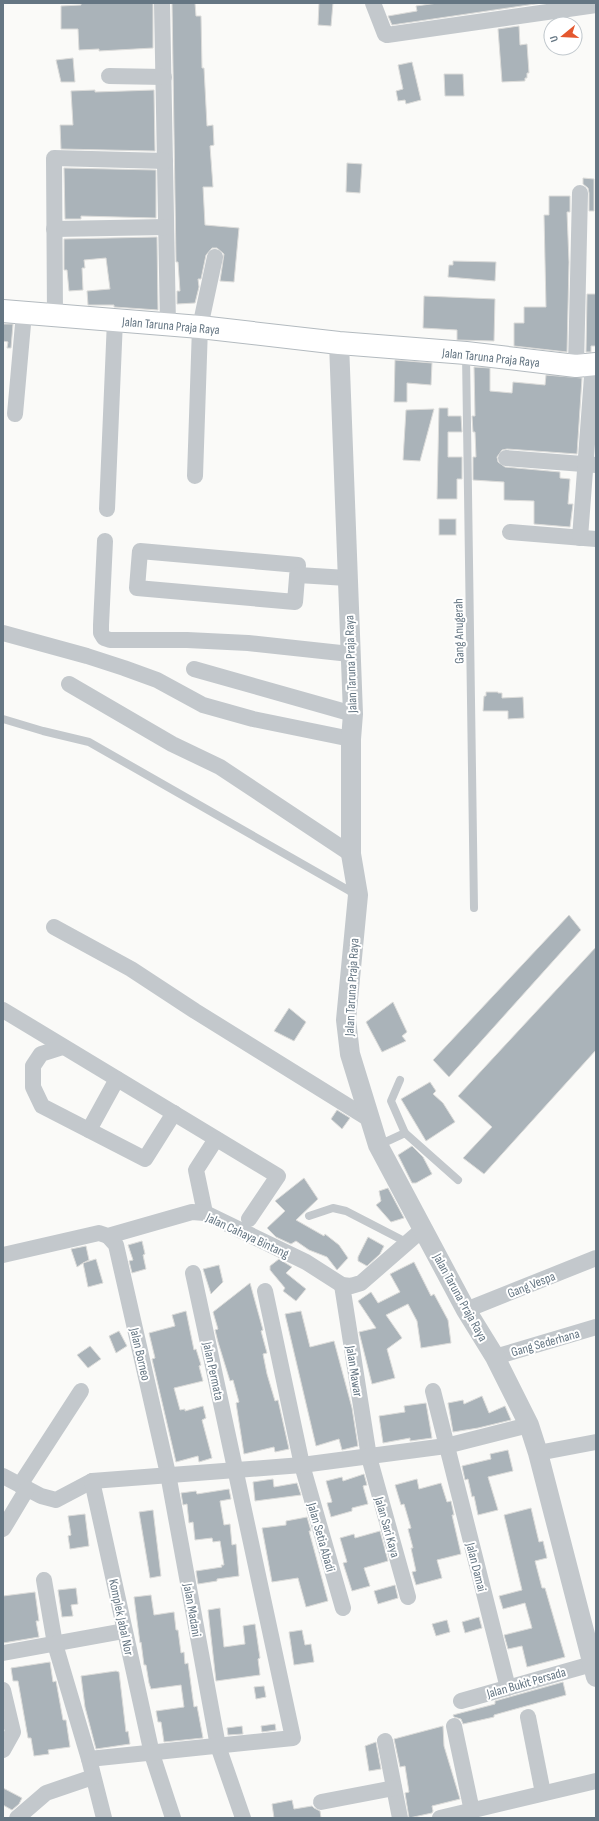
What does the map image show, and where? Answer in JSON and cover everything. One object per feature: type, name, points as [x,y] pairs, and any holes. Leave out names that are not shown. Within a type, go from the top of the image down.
[{"type":"main road","name":"Jalan Taruna Praja Raya","points":[[3,310],[200,327],[339,343],[588,364]]},
{"type":"street","points":[[162,3],[168,325]]},
{"type":"street","points":[[374,3],[382,28],[387,35],[596,5]]},
{"type":"street","points":[[109,76],[164,77]]},
{"type":"street","points":[[55,314],[54,158],[165,161]]},
{"type":"street","points":[[510,532],[588,538],[591,465],[580,193]]},
{"type":"street","points":[[54,229],[166,227]]},
{"type":"street","points":[[195,476],[200,327],[215,257]]},
{"type":"street","points":[[15,414],[24,313]]},
{"type":"street","points":[[107,509],[115,320]]},
{"type":"street","name":"Jalan Taruna Praja Raya","points":[[339,343],[353,714],[351,739],[351,854],[358,895],[346,1020],[350,1054],[378,1146],[466,1310],[495,1356],[529,1425],[538,1453],[594,1670]]},
{"type":"street","points":[[506,458],[591,465]]},
{"type":"street","points":[[105,541],[101,625],[101,633],[104,638],[110,640],[187,640],[248,643],[350,654]]},
{"type":"street","points":[[140,551],[298,565],[298,575],[295,602],[136,588],[140,551]]},
{"type":"street","points":[[298,575],[347,578]]},
{"type":"street","points":[[3,634],[87,656],[124,668],[157,680],[203,705],[254,719],[351,739]]},
{"type":"street","points":[[194,669],[353,714]]},
{"type":"street","points":[[69,684],[172,744],[220,767],[351,854]]},
{"type":"street","points":[[54,927],[131,969],[369,1120]]},
{"type":"street","points":[[3,1010],[278,1176],[249,1219]]},
{"type":"street","points":[[63,1047],[41,1054],[33,1066],[33,1087],[42,1106],[145,1159],[174,1113]]},
{"type":"street","points":[[89,1130],[117,1079]]},
{"type":"street","points":[[205,1213],[196,1170],[216,1139]]},
{"type":"street","name":"Jalan Cahaya Bintang","points":[[3,1255],[99,1233],[108,1236],[192,1212],[205,1213],[306,1262],[342,1285]]},
{"type":"street","points":[[342,1285],[351,1286],[361,1283],[423,1229]]},
{"type":"street","name":"Jalan Borneo","points":[[108,1236],[116,1245],[168,1474]]},
{"type":"street","name":"Gang Vespa","points":[[466,1310],[596,1258]]},
{"type":"street","name":"Jalan Permata","points":[[193,1273],[234,1470],[293,1738],[218,1746]]},
{"type":"street","name":"Jalan Mawar","points":[[342,1285],[369,1456]]},
{"type":"street","name":"Jalan Setia Abadi","points":[[265,1291],[302,1465],[343,1608]]},
{"type":"street","name":"Gang Sederhana","points":[[495,1356],[596,1328]]},
{"type":"street","points":[[3,1529],[23,1487],[80,1391]]},
{"type":"street","name":"Jalan Damai","points":[[433,1391],[508,1688]]},
{"type":"street","points":[[3,1476],[23,1487],[56,1500],[92,1481],[168,1474],[302,1465],[446,1446],[529,1425]]},
{"type":"street","points":[[538,1453],[596,1442]]},
{"type":"street","name":"Jalan Sari Kaya","points":[[369,1456],[408,1597]]},
{"type":"street","name":"Jalan Madani","points":[[168,1474],[218,1746],[243,1818]]},
{"type":"street","name":"Komplek Jabal Nor","points":[[92,1481],[152,1754],[173,1818]]},
{"type":"street","points":[[44,1580],[55,1644],[89,1759],[104,1818]]},
{"type":"street","points":[[3,1653],[124,1631]]},
{"type":"street","name":"Jalan Bukit Persada","points":[[461,1701],[508,1688],[594,1670]]},
{"type":"street","points":[[3,1690],[13,1732],[5,1741]]},
{"type":"street","points":[[528,1717],[543,1793]]},
{"type":"street","points":[[454,1726],[472,1811]]},
{"type":"street","points":[[385,1741],[400,1818]]},
{"type":"street","points":[[89,1759],[152,1754],[218,1746]]},
{"type":"street","points":[[17,1818],[46,1793],[93,1776]]},
{"type":"street","points":[[440,1818],[596,1781]]},
{"type":"street","points":[[320,1802],[394,1788]]},
{"type":"lane","name":"Gang Anugerah","points":[[466,353],[474,908]]},
{"type":"lane","points":[[3,719],[43,731],[89,742],[358,895]]},
{"type":"lane","points":[[400,1080],[391,1101],[405,1133],[458,1180]]},
{"type":"lane","points":[[378,1146],[405,1133]]},
{"type":"lane","points":[[309,1216],[333,1208],[346,1211],[408,1243]]},
{"type":"building","points":[[81,3],[153,3],[153,48],[99,51],[99,49],[79,50],[78,29],[61,29],[61,6],[81,5]]},
{"type":"building","points":[[172,3],[195,3],[196,16],[201,16],[202,68],[204,68],[207,126],[213,125],[214,145],[210,146],[213,187],[203,187],[205,225],[239,228],[234,282],[220,281],[224,254],[217,248],[212,248],[206,255],[201,279],[198,279],[199,287],[195,303],[177,304],[177,291],[180,291],[178,262],[176,262]]},
{"type":"building","points":[[319,3],[333,3],[331,26],[318,25]]},
{"type":"building","points":[[438,3],[542,3],[392,25],[388,16],[417,11],[416,6]]},
{"type":"building","points":[[519,26],[520,45],[527,44],[529,73],[527,73],[527,78],[525,78],[525,81],[502,82],[498,29]]},
{"type":"building","points":[[73,58],[75,82],[61,82],[56,60]]},
{"type":"building","points":[[412,62],[421,100],[406,104],[405,100],[398,101],[396,91],[403,89],[398,65]]},
{"type":"building","points":[[444,74],[463,74],[464,96],[445,96]]},
{"type":"building","points":[[95,90],[95,92],[154,90],[155,151],[61,149],[60,125],[73,125],[71,91]]},
{"type":"building","points":[[347,163],[362,164],[360,193],[346,192]]},
{"type":"building","points":[[64,168],[156,170],[156,218],[81,216],[81,219],[65,219]]},
{"type":"building","points":[[583,178],[594,179],[594,211],[589,211],[589,193],[588,188],[583,184]]},
{"type":"building","points":[[549,196],[570,196],[570,212],[567,212],[569,262],[567,352],[514,346],[514,323],[524,323],[524,307],[546,307],[544,215],[549,215]]},
{"type":"building","points":[[157,237],[158,310],[114,307],[114,305],[88,305],[87,291],[110,289],[106,258],[84,260],[85,268],[82,268],[83,290],[69,291],[67,270],[64,270],[64,239]]},
{"type":"building","points":[[453,261],[496,262],[495,281],[448,277],[449,265],[453,265]]},
{"type":"building","points":[[587,294],[596,294],[596,346],[591,346],[591,352],[586,352]]},
{"type":"building","points":[[424,296],[495,299],[494,341],[457,340],[457,330],[423,328]]},
{"type":"building","points":[[3,324],[13,324],[11,348],[7,348],[8,342],[3,341]]},
{"type":"building","points":[[395,360],[432,363],[431,385],[407,383],[407,402],[394,402]]},
{"type":"building","points":[[474,367],[490,368],[490,391],[512,393],[513,382],[545,385],[546,375],[582,378],[577,454],[507,449],[502,450],[497,457],[498,462],[505,467],[560,472],[560,478],[570,479],[568,504],[573,504],[570,527],[534,524],[534,501],[504,500],[504,482],[473,480],[473,457],[476,457],[475,432],[473,432],[472,416],[475,416]]},
{"type":"building","points":[[439,408],[448,408],[448,416],[461,416],[462,432],[448,432],[448,457],[462,457],[462,479],[457,479],[457,499],[437,499]]},
{"type":"building","points":[[434,409],[420,461],[403,460],[406,410]]},
{"type":"building","points":[[439,519],[456,519],[456,535],[439,535]]},
{"type":"building","points":[[486,692],[502,693],[502,698],[523,697],[524,718],[508,719],[508,711],[483,711],[484,696],[486,696]]},
{"type":"building","points":[[569,915],[581,930],[449,1077],[433,1060]]},
{"type":"building","points":[[596,947],[596,1050],[484,1174],[463,1158],[492,1127],[458,1096]]},
{"type":"building","points":[[393,1002],[407,1032],[402,1036],[406,1041],[382,1052],[366,1022]]},
{"type":"building","points":[[289,1008],[306,1022],[294,1041],[274,1031]]},
{"type":"building","points":[[430,1082],[436,1091],[433,1094],[443,1103],[455,1122],[426,1141],[401,1099]]},
{"type":"building","points":[[337,1110],[350,1118],[342,1129],[331,1119]]},
{"type":"building","points":[[412,1146],[423,1157],[432,1174],[416,1183],[412,1183],[398,1155]]},
{"type":"building","points":[[304,1178],[318,1199],[296,1220],[324,1236],[325,1234],[339,1245],[348,1258],[337,1270],[327,1257],[309,1250],[296,1241],[291,1244],[276,1237],[267,1228],[285,1211],[275,1201]]},
{"type":"building","points":[[388,1188],[404,1218],[391,1222],[376,1205],[381,1201],[379,1191]]},
{"type":"building","points":[[368,1237],[384,1246],[380,1254],[367,1266],[358,1261],[358,1257]]},
{"type":"building","points":[[142,1241],[146,1269],[132,1273],[129,1261],[133,1260],[128,1245]]},
{"type":"building","points":[[86,1246],[89,1260],[77,1267],[71,1249]]},
{"type":"building","points":[[96,1259],[103,1283],[88,1287],[83,1263]]},
{"type":"building","points":[[279,1259],[292,1267],[286,1273],[306,1289],[296,1301],[283,1291],[285,1288],[270,1270],[270,1266]]},
{"type":"building","points":[[414,1262],[431,1296],[434,1294],[448,1320],[451,1343],[421,1348],[417,1321],[408,1304],[386,1315],[402,1338],[387,1349],[395,1378],[372,1384],[359,1332],[376,1328],[358,1301],[371,1292],[378,1303],[400,1292],[390,1274]]},
{"type":"building","points":[[219,1265],[223,1282],[211,1294],[203,1269]]},
{"type":"building","points":[[250,1283],[263,1330],[261,1331],[267,1353],[263,1354],[267,1374],[275,1401],[278,1400],[289,1449],[275,1452],[274,1447],[244,1454],[236,1403],[239,1402],[233,1380],[230,1381],[218,1342],[215,1330],[218,1329],[213,1312]]},
{"type":"building","points":[[186,1311],[194,1350],[196,1349],[201,1365],[199,1366],[203,1381],[174,1388],[180,1410],[185,1409],[185,1411],[203,1406],[206,1418],[202,1420],[212,1458],[199,1462],[198,1456],[176,1462],[152,1359],[155,1358],[149,1333],[175,1326],[172,1315]]},
{"type":"building","points":[[301,1311],[310,1347],[334,1341],[352,1408],[358,1446],[342,1450],[339,1439],[316,1446],[285,1314]]},
{"type":"building","points":[[119,1331],[127,1346],[116,1353],[109,1336]]},
{"type":"building","points":[[90,1346],[101,1359],[88,1368],[77,1355]]},
{"type":"building","points":[[482,1396],[489,1413],[505,1406],[511,1420],[453,1432],[448,1403],[463,1400],[464,1404]]},
{"type":"building","points":[[426,1403],[432,1438],[410,1441],[410,1438],[383,1443],[379,1416],[405,1412],[404,1406]]},
{"type":"building","points":[[508,1450],[513,1471],[488,1477],[498,1510],[478,1515],[474,1496],[472,1497],[468,1479],[465,1480],[462,1466],[491,1459],[490,1454]]},
{"type":"building","points":[[364,1474],[367,1485],[363,1486],[368,1504],[352,1508],[352,1511],[331,1517],[327,1503],[332,1502],[326,1481],[342,1477],[343,1481]]},
{"type":"building","points":[[273,1479],[274,1487],[297,1483],[301,1495],[255,1501],[253,1482]]},
{"type":"building","points":[[417,1479],[419,1489],[441,1483],[447,1502],[451,1501],[454,1515],[452,1515],[461,1554],[437,1560],[442,1578],[416,1585],[412,1572],[416,1571],[411,1548],[413,1548],[408,1529],[411,1528],[404,1504],[401,1505],[395,1485]]},
{"type":"building","points":[[229,1489],[231,1499],[220,1501],[224,1525],[230,1524],[232,1545],[236,1544],[239,1576],[217,1579],[217,1581],[198,1584],[196,1571],[222,1567],[221,1565],[224,1565],[220,1541],[213,1542],[212,1538],[195,1540],[193,1522],[189,1523],[187,1504],[183,1505],[181,1493],[196,1491],[197,1494]]},
{"type":"building","points":[[531,1508],[539,1542],[543,1541],[547,1558],[535,1561],[542,1588],[545,1588],[565,1657],[527,1667],[522,1646],[508,1649],[504,1635],[532,1628],[525,1603],[503,1609],[499,1596],[522,1590],[504,1515]]},
{"type":"building","points":[[153,1510],[161,1576],[150,1578],[139,1512]]},
{"type":"building","points":[[85,1514],[89,1546],[70,1549],[68,1536],[71,1535],[68,1516]]},
{"type":"building","points":[[307,1517],[311,1531],[309,1531],[328,1601],[306,1607],[298,1578],[272,1582],[262,1528],[286,1525],[286,1521]]},
{"type":"building","points":[[380,1531],[388,1561],[364,1568],[370,1586],[352,1591],[343,1563],[347,1562],[340,1538],[354,1534],[355,1538]]},
{"type":"building","points":[[395,1585],[398,1598],[378,1604],[374,1591]]},
{"type":"building","points":[[76,1588],[78,1604],[71,1605],[73,1616],[62,1617],[58,1590]]},
{"type":"building","points":[[35,1592],[39,1621],[36,1621],[39,1637],[3,1643],[3,1596]]},
{"type":"building","points":[[151,1595],[154,1615],[174,1612],[181,1653],[184,1652],[185,1664],[188,1663],[194,1707],[197,1706],[203,1738],[164,1742],[161,1722],[158,1722],[156,1711],[184,1707],[181,1685],[151,1689],[149,1683],[146,1665],[144,1665],[141,1642],[140,1643],[134,1597]]},
{"type":"building","points":[[220,1608],[224,1647],[245,1644],[243,1626],[255,1624],[260,1658],[258,1659],[260,1675],[216,1681],[208,1610]]},
{"type":"building","points":[[479,1617],[482,1628],[465,1633],[462,1622]]},
{"type":"building","points":[[447,1620],[450,1632],[436,1636],[432,1624]]},
{"type":"building","points":[[302,1630],[305,1645],[311,1644],[314,1662],[294,1665],[289,1632]]},
{"type":"building","points":[[50,1662],[53,1682],[56,1681],[63,1720],[66,1720],[70,1747],[48,1750],[49,1754],[34,1756],[31,1738],[28,1738],[18,1681],[13,1681],[11,1668]]},
{"type":"building","points":[[116,1671],[119,1672],[126,1732],[128,1731],[130,1744],[96,1749],[85,1707],[81,1676]]},
{"type":"building","points":[[563,1682],[566,1695],[494,1715],[494,1717],[463,1724],[461,1719],[454,1717],[453,1715],[495,1704],[495,1701]]},
{"type":"building","points":[[264,1686],[266,1697],[256,1699],[254,1687]]},
{"type":"building","points":[[275,1724],[276,1730],[262,1732],[261,1726]]},
{"type":"building","points":[[242,1726],[243,1734],[228,1735],[227,1728]]},
{"type":"building","points":[[443,1726],[444,1746],[460,1799],[432,1806],[432,1813],[409,1818],[405,1793],[409,1792],[405,1766],[400,1767],[394,1739]]},
{"type":"building","points":[[376,1742],[381,1769],[369,1771],[365,1746]]},
{"type":"building","points":[[3,1788],[22,1798],[19,1804],[12,1810],[3,1805]]},
{"type":"building","points":[[292,1800],[294,1809],[312,1806],[320,1811],[321,1818],[274,1818],[272,1804]]}]
